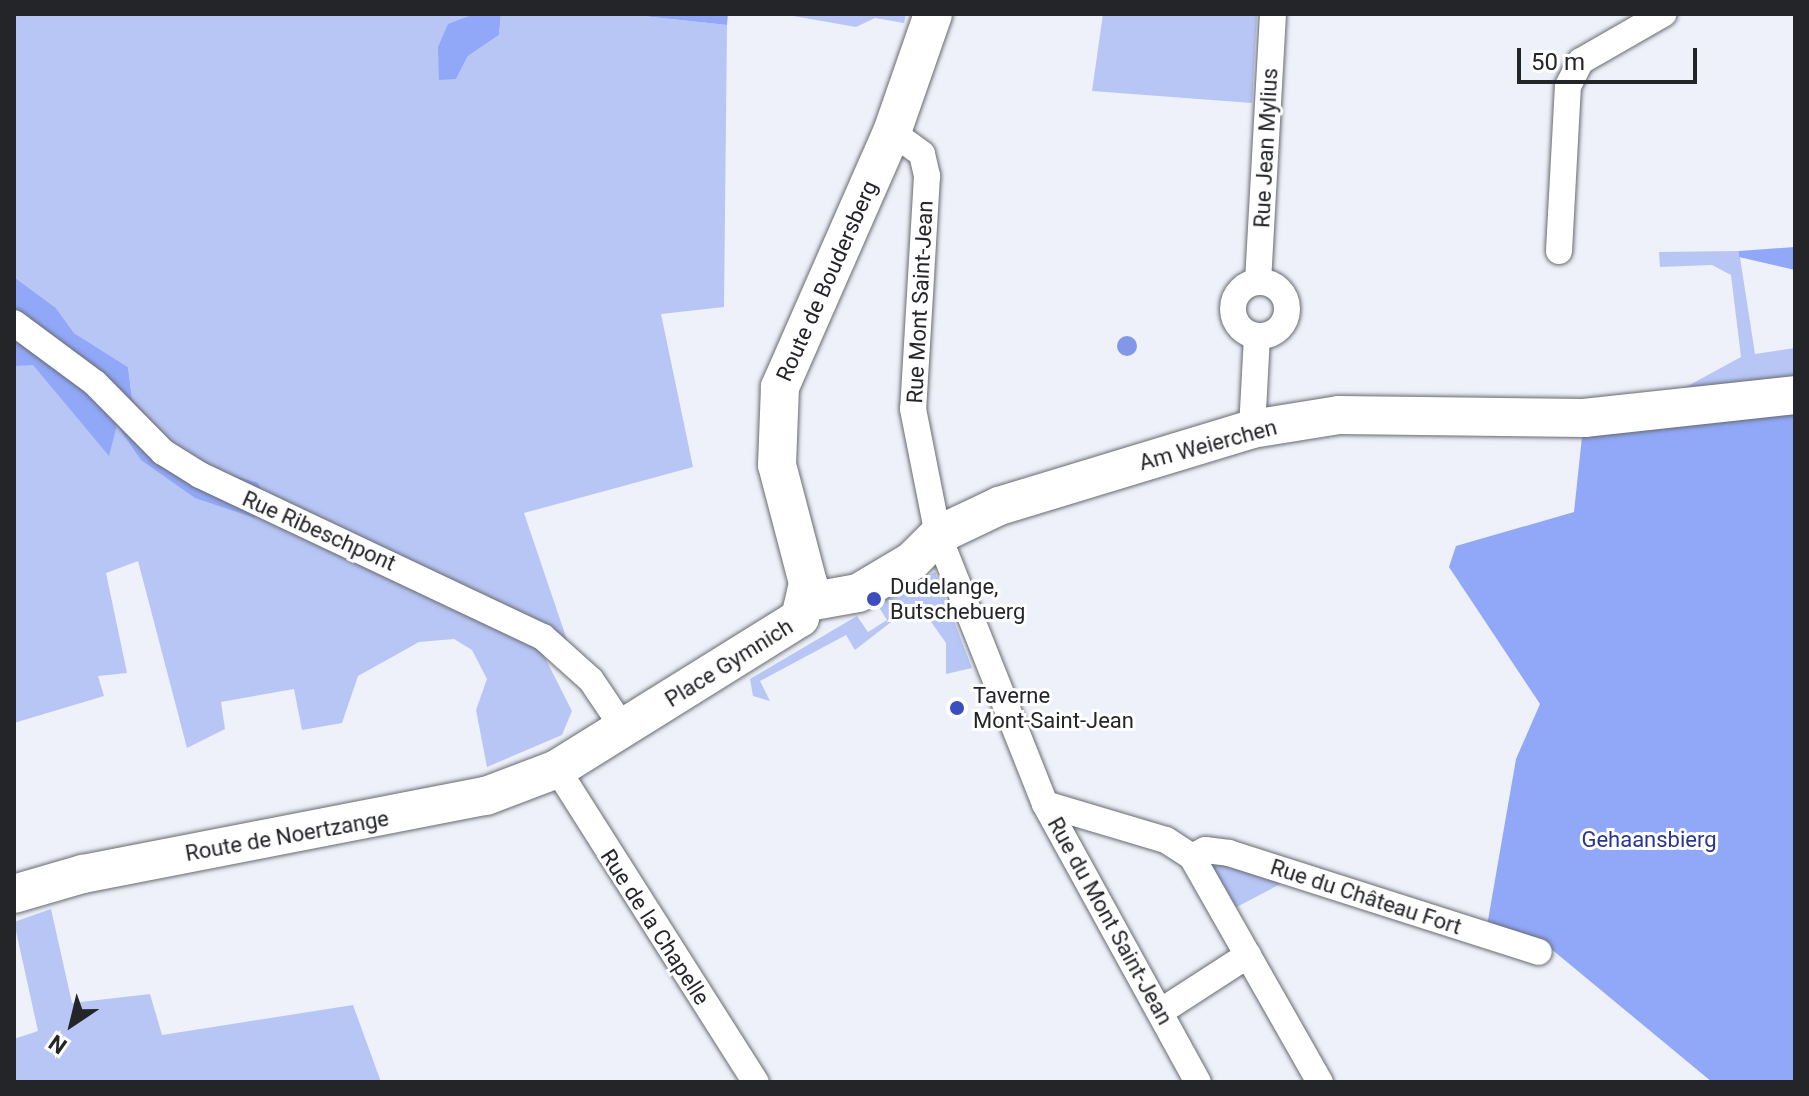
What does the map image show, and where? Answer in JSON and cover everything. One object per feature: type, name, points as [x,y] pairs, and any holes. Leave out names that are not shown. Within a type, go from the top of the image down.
[{"type":"main road","name":"Route de Boudersberg","points":[[808,593],[777,465],[780,387],[892,132],[933,14]]},
{"type":"main road","name":"Am Weierchen","points":[[938,535],[999,506],[1252,429],[1339,415],[1584,418],[1795,395]]},
{"type":"main road","name":"Place Gymnich","points":[[557,769],[785,629],[808,593],[858,593],[912,561],[938,535]]},
{"type":"main road","name":"Route de Noertzange","points":[[14,894],[238,843],[410,815],[557,769]]},
{"type":"street","name":"Rue Jean Mylius","points":[[1258,282],[1273,14]]},
{"type":"street","points":[[1559,251],[1568,86],[1581,61],[1663,14]]},
{"type":"street","name":"Rue Mont Saint-Jean","points":[[892,132],[922,154],[927,176],[913,409],[938,535]]},
{"type":"street","points":[[1258,282],[1281,291],[1287,303],[1280,328],[1257,337],[1244,332],[1232,309],[1236,295],[1258,282]]},
{"type":"street","name":"Rue Ribeschpont","points":[[14,323],[95,383],[163,452],[200,475],[543,637],[591,680],[624,729]]},
{"type":"street","points":[[1252,429],[1257,337]]},
{"type":"street","name":"Rue du Mont Saint-Jean","points":[[938,535],[1045,804],[1198,1082]]},
{"type":"street","name":"Rue de la Chapelle","points":[[557,769],[756,1082]]},
{"type":"street","points":[[1045,804],[1166,840],[1192,857],[1320,1082]]},
{"type":"street","name":"Rue du Château Fort","points":[[1192,857],[1205,850],[1229,853],[1539,952]]},
{"type":"street","points":[[1160,1012],[1248,955]]},
{"type":"shaded area","points":[[14,14],[474,14],[448,25],[456,79],[468,56],[499,35],[501,14],[624,14],[727,25],[724,307],[661,314],[693,467],[524,513],[567,640],[206,467],[172,444],[132,399],[128,367],[74,333],[56,308],[14,277]]},
{"type":"shaded area","points":[[782,14],[906,14],[904,23],[875,18],[856,27]]},
{"type":"shaded area","points":[[1103,14],[1257,14],[1252,103],[1092,91]]},
{"type":"shaded area","points":[[1739,251],[1755,354],[1795,348],[1795,395],[1636,414],[1741,357],[1731,275],[1712,265],[1660,267],[1659,252]]},
{"type":"shaded area","points":[[14,335],[255,518],[257,511],[539,646],[572,711],[562,735],[487,767],[476,710],[487,679],[472,650],[454,639],[419,642],[358,676],[342,723],[302,730],[294,689],[221,702],[225,729],[187,748],[138,561],[106,573],[127,673],[98,676],[104,696],[14,723]]},
{"type":"shaded area","points":[[1127,336],[1134,339],[1137,346],[1134,353],[1127,356],[1120,353],[1117,346],[1120,339]]},
{"type":"shaded area","points":[[935,572],[972,668],[946,674],[946,643],[917,602],[855,650],[846,635],[760,681],[770,701],[753,696],[750,679],[857,616],[868,632],[887,620],[877,604]]},
{"type":"shaded area","points":[[1221,860],[1286,881],[1231,910],[1211,869]]},
{"type":"shaded area","points":[[51,909],[72,1003],[150,994],[162,1035],[353,1005],[381,1082],[14,1082],[14,1039],[38,1031],[14,922]]},
{"type":"green space","points":[[474,14],[501,14],[499,35],[468,56],[456,79],[439,80],[438,47],[448,24]]},
{"type":"green space","points":[[624,14],[728,14],[727,25]]},
{"type":"green space","points":[[1795,247],[1795,270],[1739,257],[1739,251]]},
{"type":"green space","points":[[14,277],[56,308],[74,333],[128,367],[132,399],[172,444],[206,467],[258,483],[263,493],[255,518],[195,498],[141,460],[117,425],[109,456],[33,365],[14,366]]},
{"type":"green space","name":"Gehaansbierg","points":[[1795,395],[1795,1082],[1712,1082],[1550,948],[1487,926],[1516,759],[1540,704],[1449,567],[1456,546],[1574,512],[1584,418]]},
{"type":"place","name":"Dudelange, Butschebuerg","points":[[874,599]]},
{"type":"place","name":"Taverne Mont-Saint-Jean","points":[[957,708]]}]
